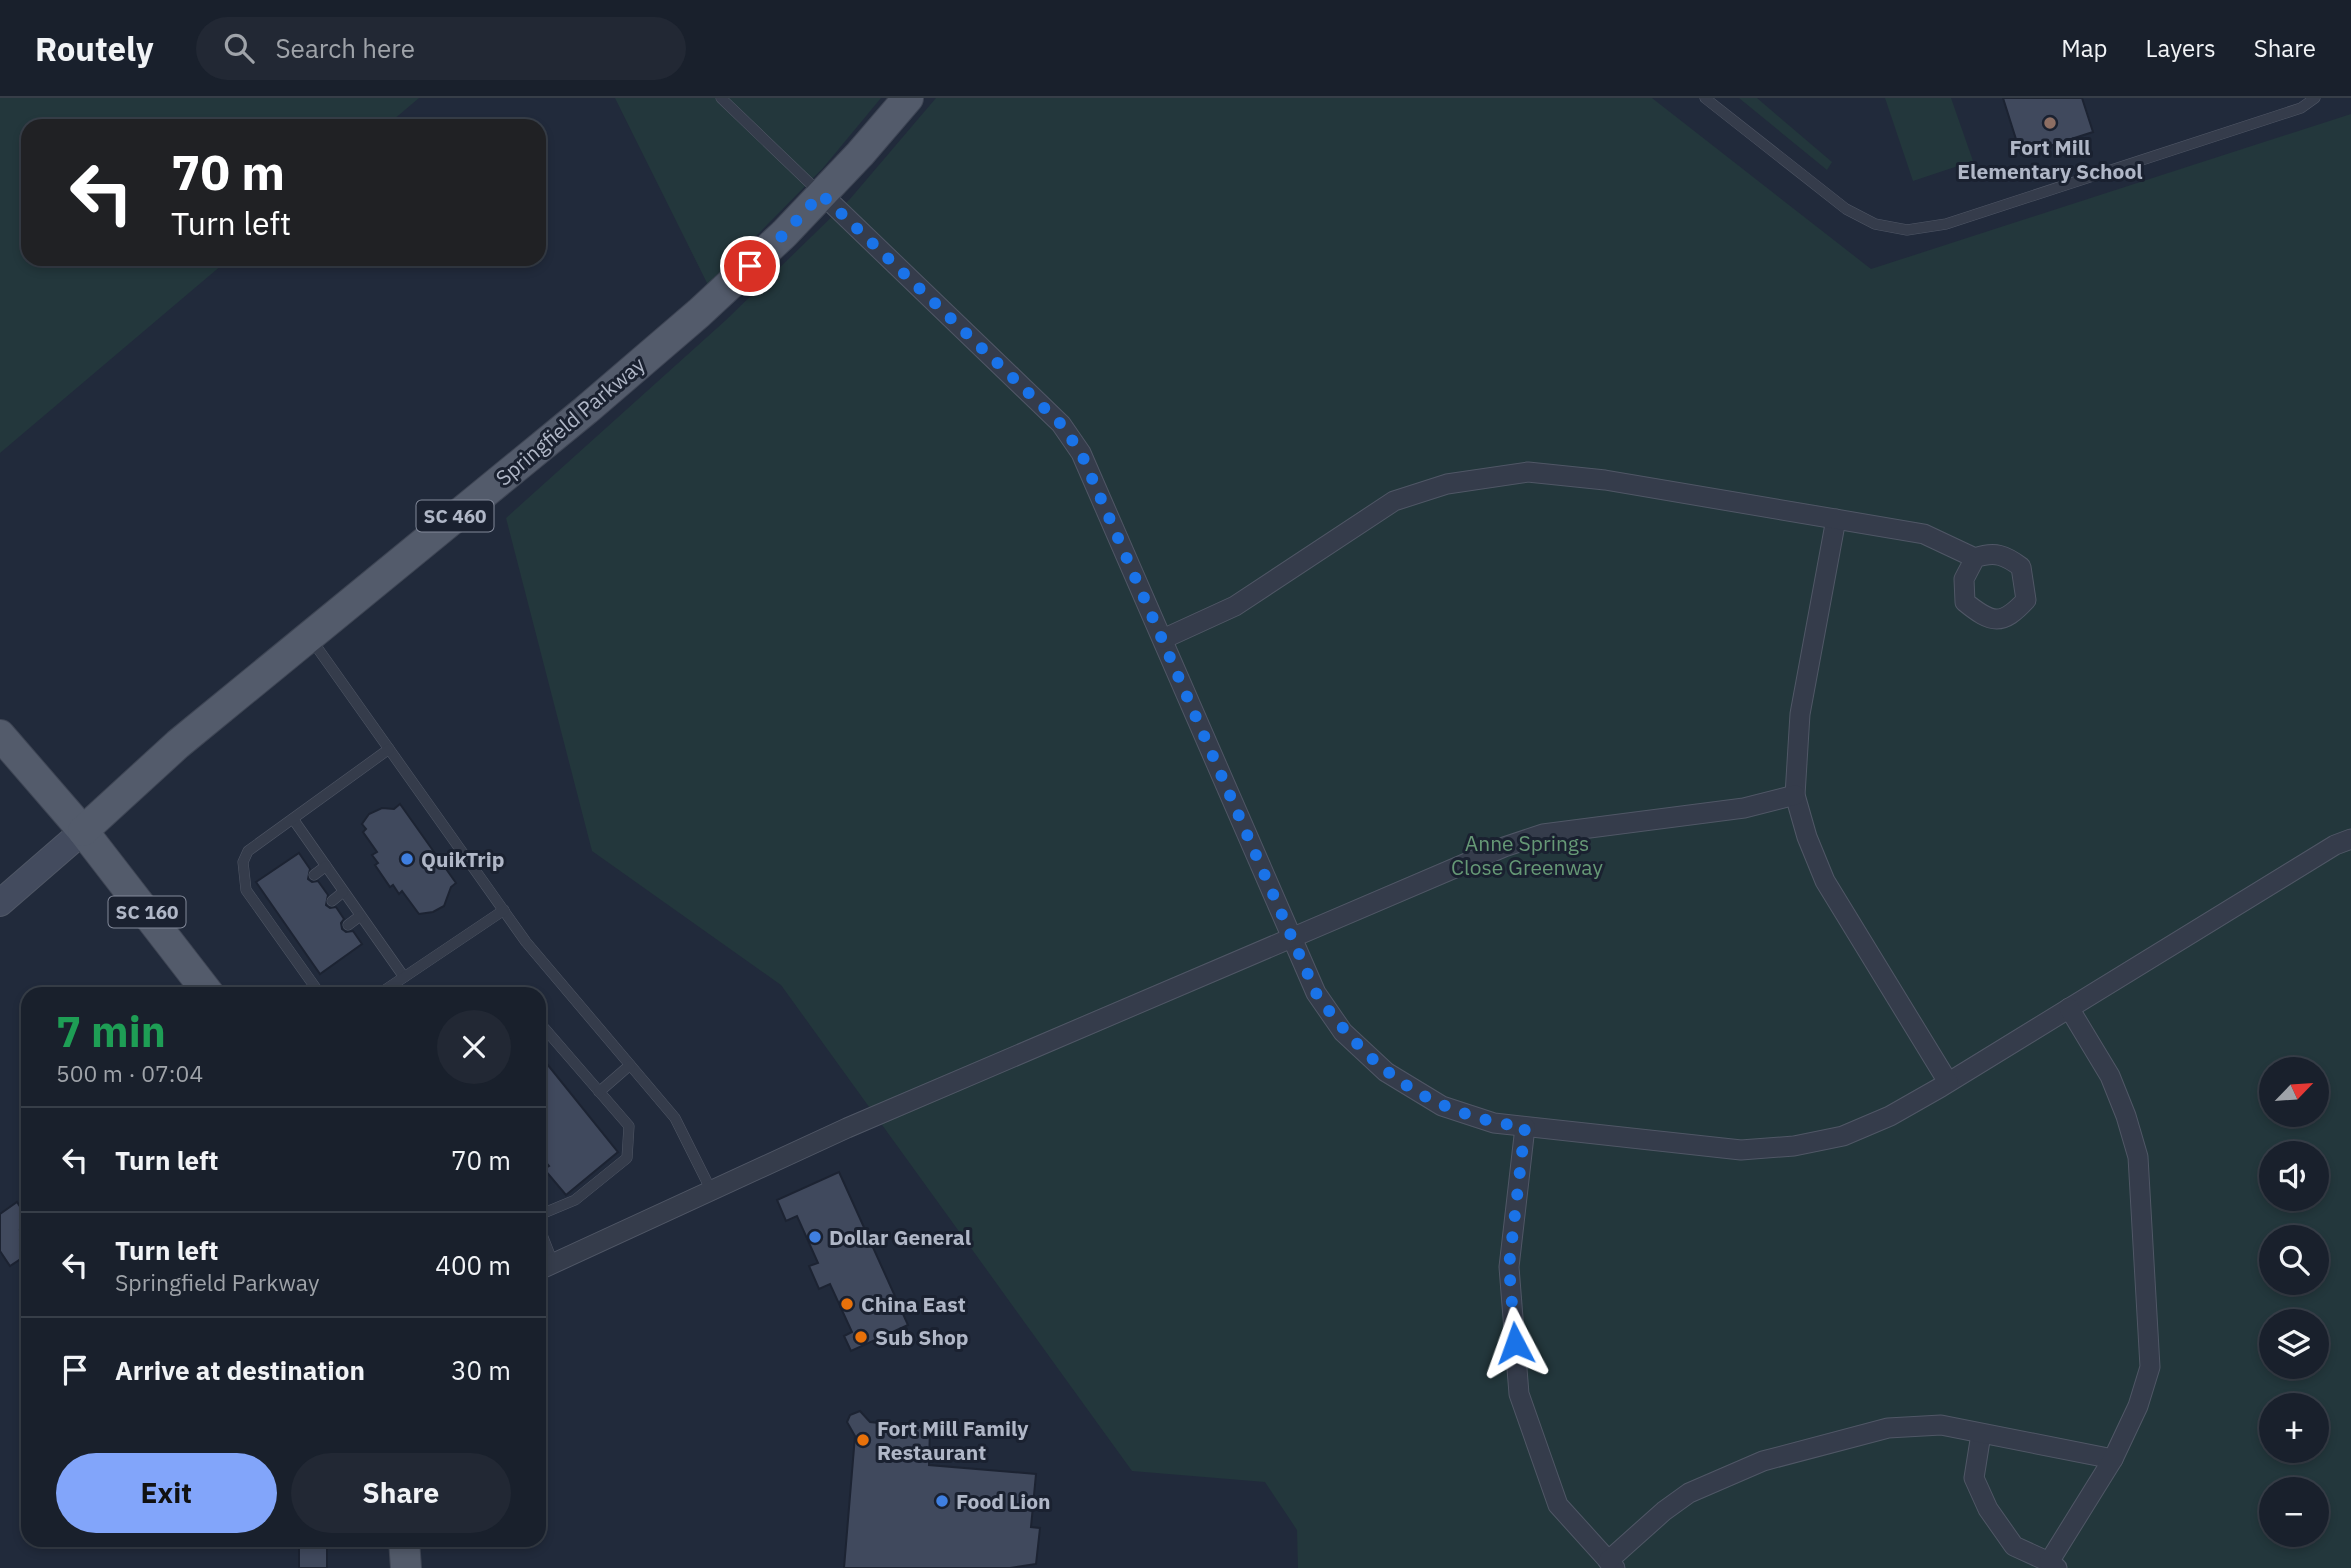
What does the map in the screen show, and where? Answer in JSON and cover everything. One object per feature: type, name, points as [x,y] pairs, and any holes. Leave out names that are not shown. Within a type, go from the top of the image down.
[{"type":"main road","name":"Springfield Parkway","points":[[83,831],[178,744],[586,410],[699,313],[784,234],[860,154],[908,98]]},
{"type":"main road","name":"SC 160","points":[[0,734],[83,831],[204,987]]},
{"type":"main road","name":"SC 460","points":[[0,903],[83,831]]},
{"type":"main road","points":[[404,1547],[406,1568]]},
{"type":"street","points":[[821,194],[1061,424],[1081,453],[1316,993],[1343,1032],[1386,1072],[1442,1106],[1494,1123],[1741,1150],[1794,1146],[1855,1131],[1890,1116],[1948,1082],[2335,845],[2351,839]]},
{"type":"street","points":[[1163,639],[1235,606],[1394,501],[1447,484],[1528,472],[1605,480],[1924,534],[1975,558]]},
{"type":"street","points":[[1836,519],[1800,713],[1795,795],[1807,837],[1825,880],[1948,1082]]},
{"type":"street","points":[[546,1266],[847,1128],[1480,857],[1543,834],[1744,808],[1795,795]]},
{"type":"street","points":[[1981,1434],[1974,1478],[1988,1509],[2014,1546],[2053,1565],[2113,1460],[2138,1406],[2150,1367],[2138,1157],[2110,1076],[2069,1008]]},
{"type":"street","points":[[1525,1127],[1509,1266],[1519,1394],[1558,1505],[1611,1564],[1664,1511],[1689,1493],[1763,1461],[1888,1428],[1941,1425],[2113,1460]]},
{"type":"lane","points":[[721,98],[821,194]]},
{"type":"lane","points":[[1705,98],[1846,209],[1875,224],[1907,230],[1946,224],[2301,108],[2315,98]]},
{"type":"lane","points":[[309,635],[526,942],[680,1127],[711,1190]]},
{"type":"lane","points":[[315,987],[246,890],[243,862],[248,852],[389,749]]},
{"type":"lane","points":[[293,819],[404,977]]},
{"type":"lane","points":[[314,875],[326,866]]},
{"type":"lane","points":[[332,901],[344,892]]},
{"type":"lane","points":[[263,912],[272,906]]},
{"type":"lane","points":[[389,987],[503,910]]},
{"type":"lane","points":[[348,925],[360,916]]},
{"type":"lane","points":[[280,937],[289,930]]},
{"type":"lane","points":[[296,960],[306,954]]},
{"type":"lane","points":[[546,1030],[629,1126],[627,1158],[575,1200],[546,1212]]},
{"type":"lane","points":[[599,1092],[630,1065]]},
{"type":"green space","points":[[0,98],[419,98],[394,119],[21,119],[21,266],[221,266],[0,453]]},
{"type":"green space","points":[[615,98],[881,98],[823,168],[708,285]]},
{"type":"green space","name":"Anne Springs Close Greenway","points":[[936,98],[1652,98],[1871,269],[2351,114],[2351,1568],[1298,1568],[1297,1530],[1265,1482],[1132,1471],[781,985],[592,851],[506,518],[726,320],[850,199]]},
{"type":"green space","points":[[1739,98],[1757,98],[1832,162],[1827,170]]},
{"type":"green space","points":[[1885,98],[1951,98],[1973,161],[1913,181]]},
{"type":"building","name":"Fort Mill Elementary School","points":[[2003,98],[2082,98],[2093,132],[2021,155]]},
{"type":"building","name":"QuikTrip","points":[[400,804],[456,883],[451,887],[444,906],[433,912],[419,914],[402,891],[399,894],[393,885],[390,887],[375,865],[378,863],[372,855],[377,852],[363,832],[366,829],[362,824],[369,814],[382,808],[394,809]]},
{"type":"building","points":[[299,853],[310,869],[308,879],[312,882],[318,881],[328,895],[326,905],[330,908],[336,907],[344,919],[341,923],[342,929],[346,932],[353,931],[362,944],[320,974],[256,882]]},
{"type":"building","points":[[546,1063],[618,1152],[566,1195],[546,1171],[549,1166],[546,1162]]},
{"type":"building","points":[[839,1172],[908,1325],[851,1351],[844,1336],[852,1332],[830,1284],[819,1289],[809,1266],[818,1263],[797,1216],[786,1221],[777,1200]]},
{"type":"building","points":[[17,1202],[21,1208],[21,1259],[10,1266],[0,1251],[0,1214]]},
{"type":"building","name":"Food Lion","points":[[860,1411],[870,1422],[930,1428],[929,1465],[1036,1474],[1031,1527],[1040,1528],[1036,1564],[1010,1568],[844,1568],[855,1436],[847,1422],[850,1415]]},
{"type":"building","points":[[299,1547],[327,1547],[327,1568],[299,1568]]},
{"type":"place","name":"Fort Mill Elementary School","points":[[2050,123]]},
{"type":"place","name":"QuikTrip","points":[[407,859]]},
{"type":"place","name":"Dollar General","points":[[815,1237]]},
{"type":"place","name":"China East","points":[[847,1304]]},
{"type":"place","name":"Sub Shop","points":[[861,1337]]},
{"type":"place","name":"Fort Mill Family Restaurant","points":[[863,1440]]},
{"type":"place","name":"Food Lion","points":[[942,1501]]},
{"type":"route","points":[[750,266],[821,194],[1061,424],[1081,453],[1121,542],[1316,993],[1343,1032],[1386,1072],[1442,1106],[1494,1123],[1525,1127],[1509,1266],[1515,1343]]}]
